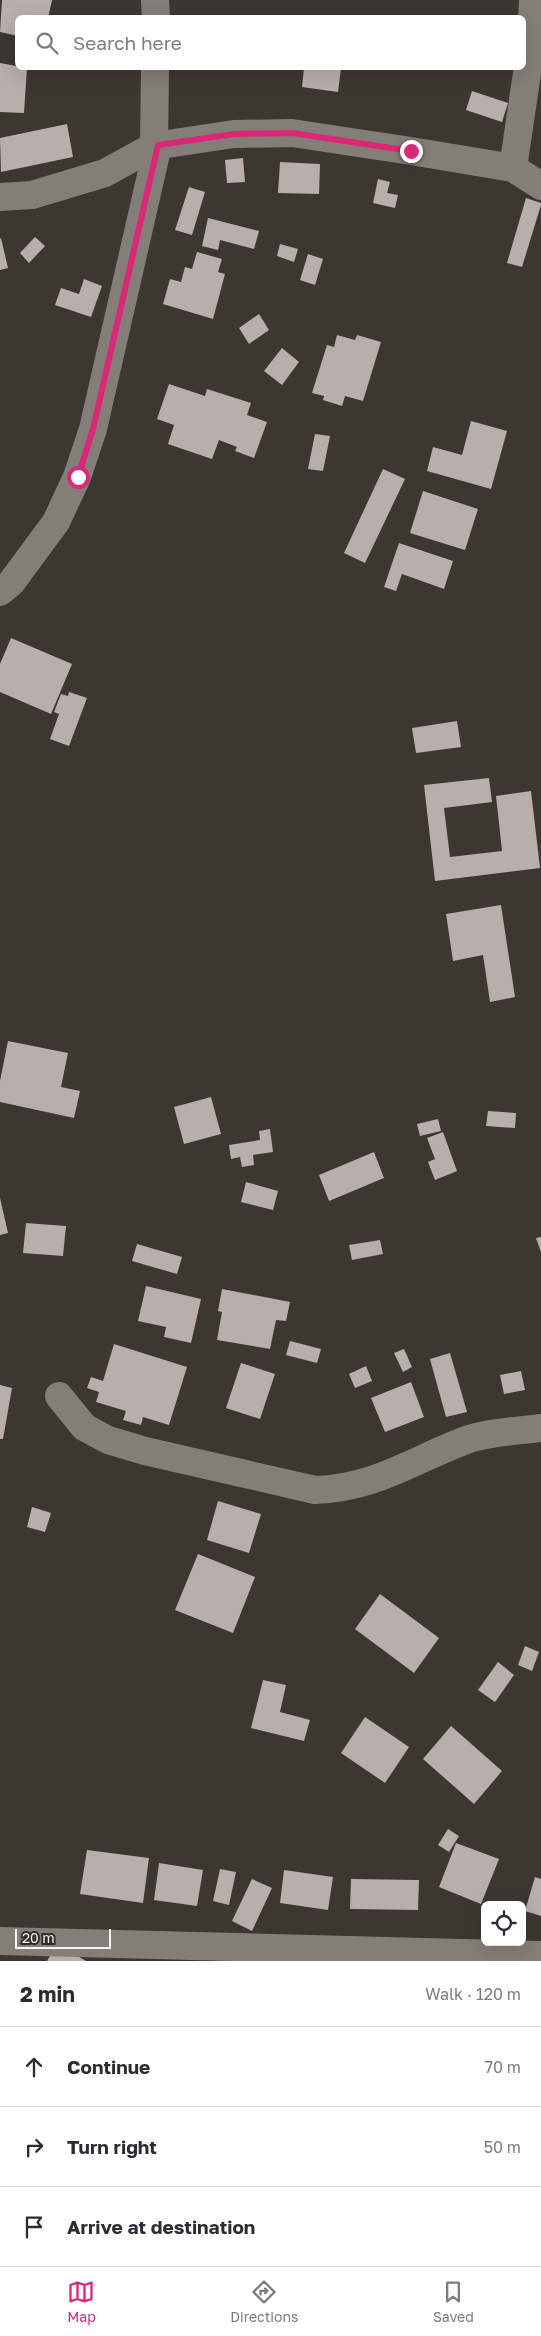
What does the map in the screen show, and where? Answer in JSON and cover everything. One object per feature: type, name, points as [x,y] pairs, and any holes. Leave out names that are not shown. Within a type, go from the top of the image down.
[{"type":"street","points":[[155,0],[156,15]]},
{"type":"street","points":[[513,168],[531,46],[533,0]]},
{"type":"street","points":[[0,592],[11,583],[56,522],[78,477],[93,429],[156,146],[155,70]]},
{"type":"street","points":[[0,197],[32,195],[105,173],[156,146],[234,134],[292,133],[513,168],[541,186]]},
{"type":"street","points":[[59,1396],[84,1427],[108,1440],[145,1451],[315,1490],[342,1489],[393,1474],[471,1439],[541,1428]]},
{"type":"street","points":[[0,1941],[541,1955]]},
{"type":"building","points":[[2,0],[52,0],[49,15],[15,15],[15,35],[0,32]]},
{"type":"building","points":[[0,63],[15,66],[15,70],[27,70],[24,113],[0,112]]},
{"type":"building","points":[[304,70],[341,70],[338,92],[302,87]]},
{"type":"building","points":[[472,91],[508,103],[502,122],[466,110]]},
{"type":"building","points":[[67,124],[73,157],[1,172],[0,138]]},
{"type":"building","points":[[243,158],[245,182],[227,183],[225,160]]},
{"type":"building","points":[[280,162],[320,164],[319,194],[278,193]]},
{"type":"building","points":[[378,179],[390,182],[387,193],[398,195],[395,208],[373,203]]},
{"type":"building","points":[[189,187],[205,192],[192,235],[175,230]]},
{"type":"building","points":[[526,198],[541,203],[541,205],[522,267],[507,263]]},
{"type":"building","points":[[208,218],[259,231],[254,249],[220,240],[218,250],[202,246]]},
{"type":"building","points":[[35,237],[45,246],[29,263],[20,253]]},
{"type":"building","points":[[0,239],[8,268],[0,270]]},
{"type":"building","points":[[280,244],[298,249],[294,262],[277,256]]},
{"type":"building","points":[[197,252],[222,259],[218,272],[225,274],[213,319],[163,304],[170,279],[181,282],[185,267],[192,269]]},
{"type":"building","points":[[308,254],[323,259],[315,285],[300,280]]},
{"type":"building","points":[[84,279],[102,286],[91,317],[55,305],[61,288],[79,294]]},
{"type":"building","points":[[259,314],[269,330],[249,344],[239,328]]},
{"type":"building","points":[[337,335],[355,340],[357,335],[381,342],[363,401],[345,396],[342,406],[323,400],[324,396],[312,393],[327,345],[334,347]]},
{"type":"building","points":[[282,348],[299,362],[282,385],[264,371]]},
{"type":"building","points":[[169,384],[205,396],[207,389],[251,403],[247,415],[267,422],[254,458],[235,451],[237,447],[219,440],[212,459],[168,444],[174,425],[157,419]]},
{"type":"building","points":[[471,421],[507,431],[491,489],[427,471],[433,447],[462,455]]},
{"type":"building","points":[[315,434],[330,436],[323,471],[308,469]]},
{"type":"building","points":[[383,469],[405,479],[365,563],[344,553]]},
{"type":"building","points":[[423,491],[478,509],[465,550],[410,533]]},
{"type":"building","points":[[399,543],[453,561],[444,589],[402,574],[396,591],[384,587]]},
{"type":"building","points":[[11,638],[72,664],[51,714],[0,692],[0,664]]},
{"type":"building","points":[[69,692],[87,698],[69,746],[50,739],[59,714],[54,712],[61,694],[68,696]]},
{"type":"building","points":[[457,721],[461,747],[416,753],[412,728]]},
{"type":"building","points":[[489,778],[492,802],[444,808],[450,857],[502,851],[496,796],[531,791],[540,868],[435,881],[424,785]]},
{"type":"building","points":[[501,905],[515,997],[490,1002],[483,955],[453,961],[446,914]]},
{"type":"building","points":[[8,1041],[68,1053],[61,1087],[80,1091],[74,1118],[0,1102],[0,1081]]},
{"type":"building","points":[[211,1097],[221,1134],[184,1144],[174,1107]]},
{"type":"building","points":[[488,1111],[516,1113],[515,1128],[486,1126]]},
{"type":"building","points":[[438,1119],[441,1131],[420,1136],[417,1124]]},
{"type":"building","points":[[270,1129],[273,1152],[253,1155],[254,1165],[242,1167],[240,1157],[231,1159],[229,1145],[260,1140],[259,1131]]},
{"type":"building","points":[[443,1132],[457,1171],[435,1180],[428,1162],[435,1159],[427,1138]]},
{"type":"building","points":[[374,1152],[384,1178],[329,1201],[319,1175]]},
{"type":"building","points":[[246,1182],[278,1191],[273,1210],[241,1202]]},
{"type":"building","points":[[0,1198],[8,1233],[0,1235]]},
{"type":"building","points":[[26,1223],[66,1226],[63,1256],[23,1253]]},
{"type":"building","points":[[541,1237],[541,1252],[536,1238]]},
{"type":"building","points":[[380,1240],[383,1254],[352,1260],[349,1245]]},
{"type":"building","points":[[137,1244],[182,1257],[177,1274],[132,1261]]},
{"type":"building","points":[[146,1286],[201,1299],[191,1343],[164,1337],[166,1327],[138,1321]]},
{"type":"building","points":[[222,1289],[290,1302],[286,1321],[276,1320],[270,1349],[217,1340],[222,1312],[218,1311]]},
{"type":"building","points":[[290,1341],[321,1349],[317,1363],[286,1355]]},
{"type":"building","points":[[114,1344],[187,1367],[169,1425],[143,1417],[141,1425],[123,1420],[126,1411],[96,1402],[99,1392],[87,1388],[91,1377],[103,1381]]},
{"type":"building","points":[[404,1349],[412,1367],[403,1372],[394,1353]]},
{"type":"building","points":[[450,1353],[467,1412],[446,1417],[430,1359]]},
{"type":"building","points":[[241,1363],[275,1374],[260,1419],[226,1408]]},
{"type":"building","points":[[366,1366],[372,1381],[355,1388],[349,1374]]},
{"type":"building","points":[[521,1371],[525,1390],[504,1394],[500,1375]]},
{"type":"building","points":[[411,1382],[424,1417],[385,1432],[371,1398]]},
{"type":"building","points":[[0,1385],[12,1388],[3,1439],[0,1439]]},
{"type":"building","points":[[218,1501],[261,1514],[249,1553],[207,1540]]},
{"type":"building","points":[[32,1507],[51,1513],[45,1532],[27,1527]]},
{"type":"building","points":[[198,1554],[255,1577],[233,1633],[175,1610]]},
{"type":"building","points":[[380,1594],[439,1638],[414,1673],[355,1629]]},
{"type":"building","points":[[525,1646],[539,1652],[532,1671],[518,1665]]},
{"type":"building","points":[[498,1662],[514,1675],[495,1702],[478,1690]]},
{"type":"building","points":[[263,1680],[286,1685],[280,1712],[310,1720],[304,1741],[251,1728]]},
{"type":"building","points":[[365,1717],[409,1747],[385,1783],[341,1753]]},
{"type":"building","points":[[451,1726],[502,1771],[474,1804],[423,1759]]},
{"type":"building","points":[[448,1829],[459,1836],[449,1852],[438,1845]]},
{"type":"building","points":[[456,1843],[499,1859],[481,1904],[439,1887]]},
{"type":"building","points":[[87,1850],[149,1858],[143,1903],[80,1894]]},
{"type":"building","points":[[159,1863],[203,1870],[197,1906],[154,1900]]},
{"type":"building","points":[[220,1869],[236,1872],[229,1905],[213,1901]]},
{"type":"building","points":[[284,1870],[333,1877],[328,1910],[280,1903]]},
{"type":"building","points":[[535,1877],[541,1879],[541,1916],[526,1911]]},
{"type":"building","points":[[252,1879],[272,1888],[252,1931],[232,1921]]},
{"type":"building","points":[[351,1879],[419,1880],[418,1910],[350,1909]]},
{"type":"building","points":[[57,1944],[86,1961],[47,1961]]},
{"type":"route","points":[[78,477],[93,429],[158,145],[234,134],[292,133],[411,151]]}]
